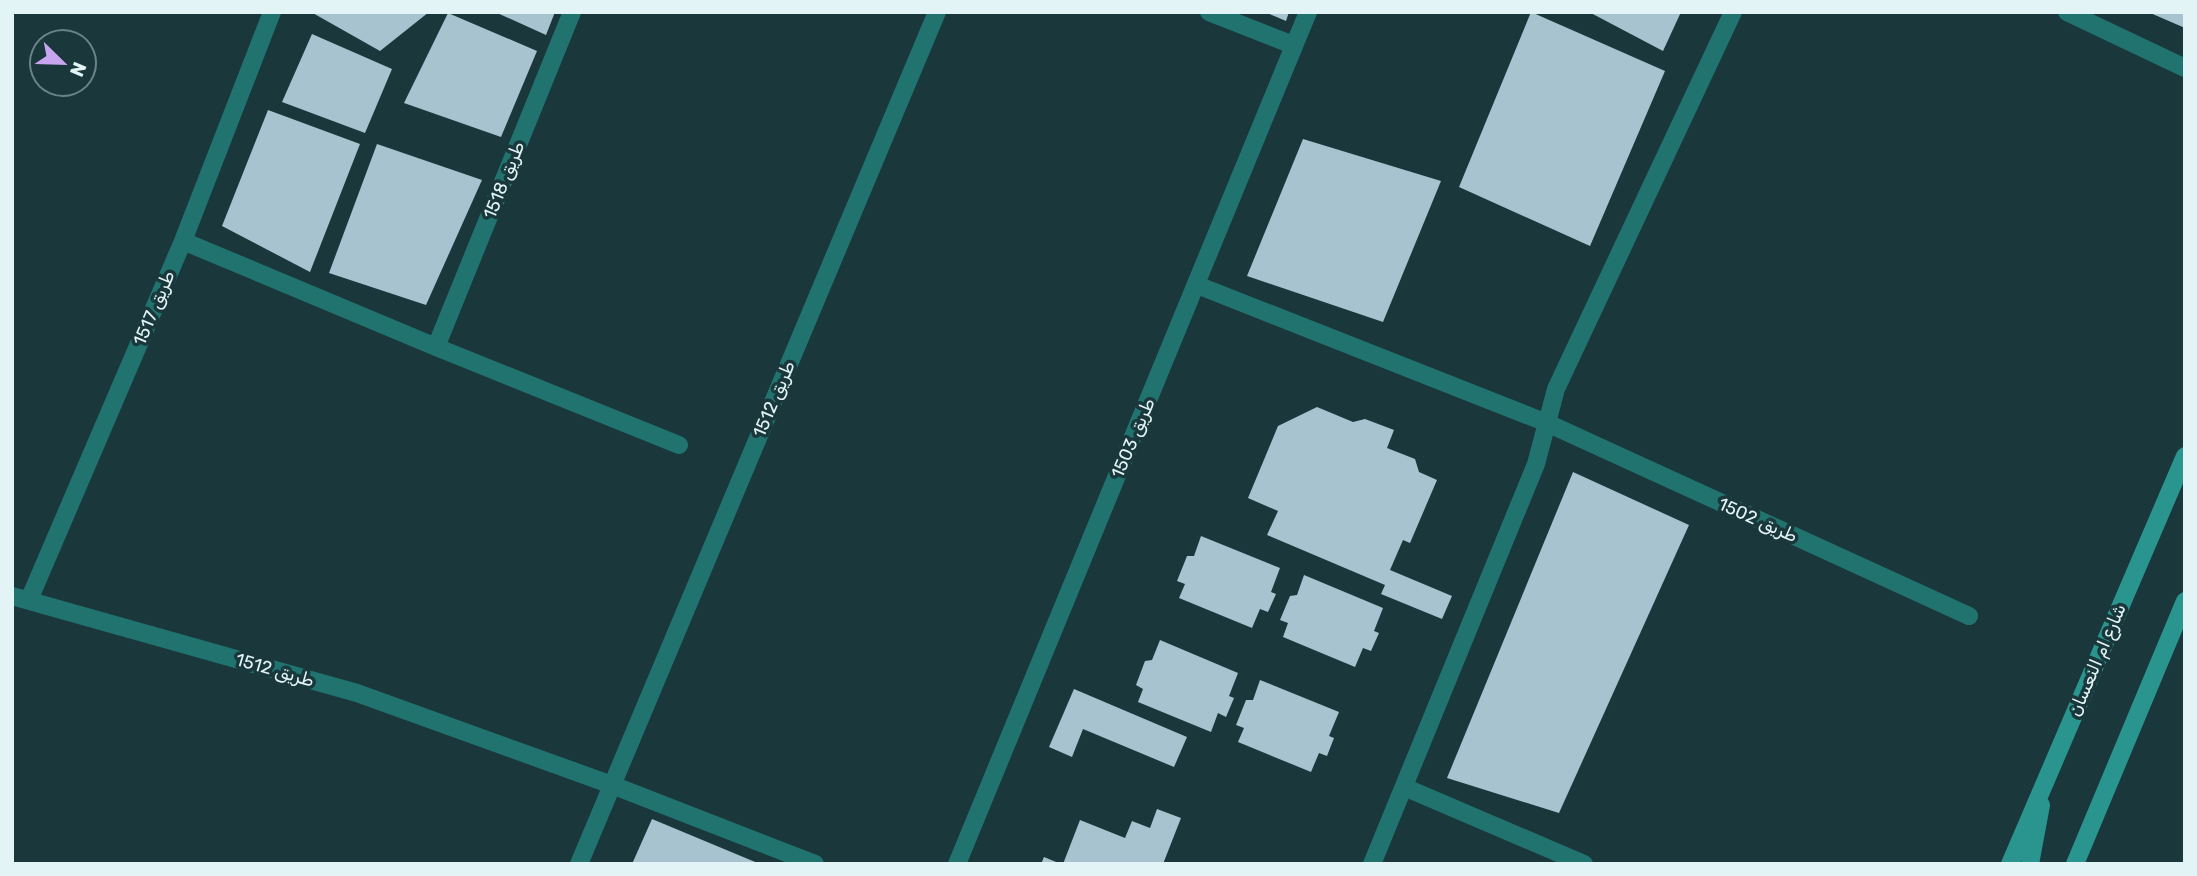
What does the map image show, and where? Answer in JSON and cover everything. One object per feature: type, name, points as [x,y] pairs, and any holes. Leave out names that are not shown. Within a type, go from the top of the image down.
[{"type":"main road","name":"شارع ام النعسان","points":[[2010,864],[2185,456]]},
{"type":"main road","points":[[2075,864],[2185,601]]},
{"type":"main road","points":[[2030,864],[2043,784]]},
{"type":"street","name":"طريق 1517","points":[[21,598],[183,240],[272,12]]},
{"type":"street","name":"طريق 1518","points":[[436,348],[572,12]]},
{"type":"street","name":"طريق 1512","points":[[579,864],[937,12]]},
{"type":"street","points":[[1209,12],[1293,46]]},
{"type":"street","name":"طريق 1503","points":[[957,864],[1308,12]]},
{"type":"street","points":[[1372,864],[1536,464],[1563,371],[1732,12]]},
{"type":"street","points":[[2067,12],[2185,68]]},
{"type":"street","points":[[183,240],[436,348],[679,445]]},
{"type":"street","name":"طريق 1502","points":[[1197,285],[1546,424],[1969,616]]},
{"type":"street","name":"طريق 1512","points":[[21,598],[357,693],[612,785],[815,864]]},
{"type":"street","points":[[1404,787],[1584,864]]},
{"type":"building","points":[[311,12],[429,12],[380,51]]},
{"type":"building","points":[[495,12],[555,12],[546,35]]},
{"type":"building","points":[[1265,12],[1289,12],[1286,21]]},
{"type":"building","points":[[1531,12],[1665,71],[1590,246],[1459,187]]},
{"type":"building","points":[[1589,12],[1681,12],[1663,51]]},
{"type":"building","points":[[2148,12],[2185,12],[2185,28]]},
{"type":"building","points":[[448,13],[537,51],[501,137],[404,103]]},
{"type":"building","points":[[312,34],[392,69],[365,133],[282,102]]},
{"type":"building","points":[[268,110],[360,144],[310,272],[222,226]]},
{"type":"building","points":[[1303,139],[1441,181],[1383,322],[1247,276]]},
{"type":"building","points":[[377,144],[482,180],[426,305],[329,273]]},
{"type":"building","points":[[1317,407],[1353,422],[1365,419],[1394,430],[1387,448],[1415,459],[1419,472],[1437,480],[1410,543],[1403,540],[1390,570],[1452,596],[1442,619],[1381,594],[1385,585],[1267,535],[1278,511],[1248,498],[1278,426]]},
{"type":"building","points":[[1573,472],[1689,525],[1559,813],[1447,778]]},
{"type":"building","points":[[1201,536],[1280,568],[1271,592],[1276,594],[1268,612],[1260,609],[1252,628],[1179,598],[1185,584],[1177,581],[1187,556],[1194,556]]},
{"type":"building","points":[[1304,575],[1383,608],[1374,631],[1379,633],[1371,651],[1363,648],[1355,667],[1283,637],[1288,623],[1280,620],[1290,596],[1297,595]]},
{"type":"building","points":[[1160,640],[1238,673],[1229,696],[1234,698],[1226,717],[1218,713],[1211,732],[1138,702],[1143,689],[1136,685],[1145,661],[1152,660]]},
{"type":"building","points":[[1260,680],[1339,712],[1329,736],[1334,738],[1327,756],[1319,753],[1311,772],[1238,742],[1244,728],[1236,725],[1246,700],[1253,700]]},
{"type":"building","points":[[1074,689],[1187,737],[1174,767],[1083,729],[1072,757],[1049,747]]},
{"type":"building","points":[[1157,809],[1181,818],[1163,864],[1063,864],[1080,820],[1125,838],[1132,821],[1150,828]]},
{"type":"building","points":[[652,819],[760,864],[632,864]]},
{"type":"building","points":[[1044,857],[1061,864],[1041,864]]}]
